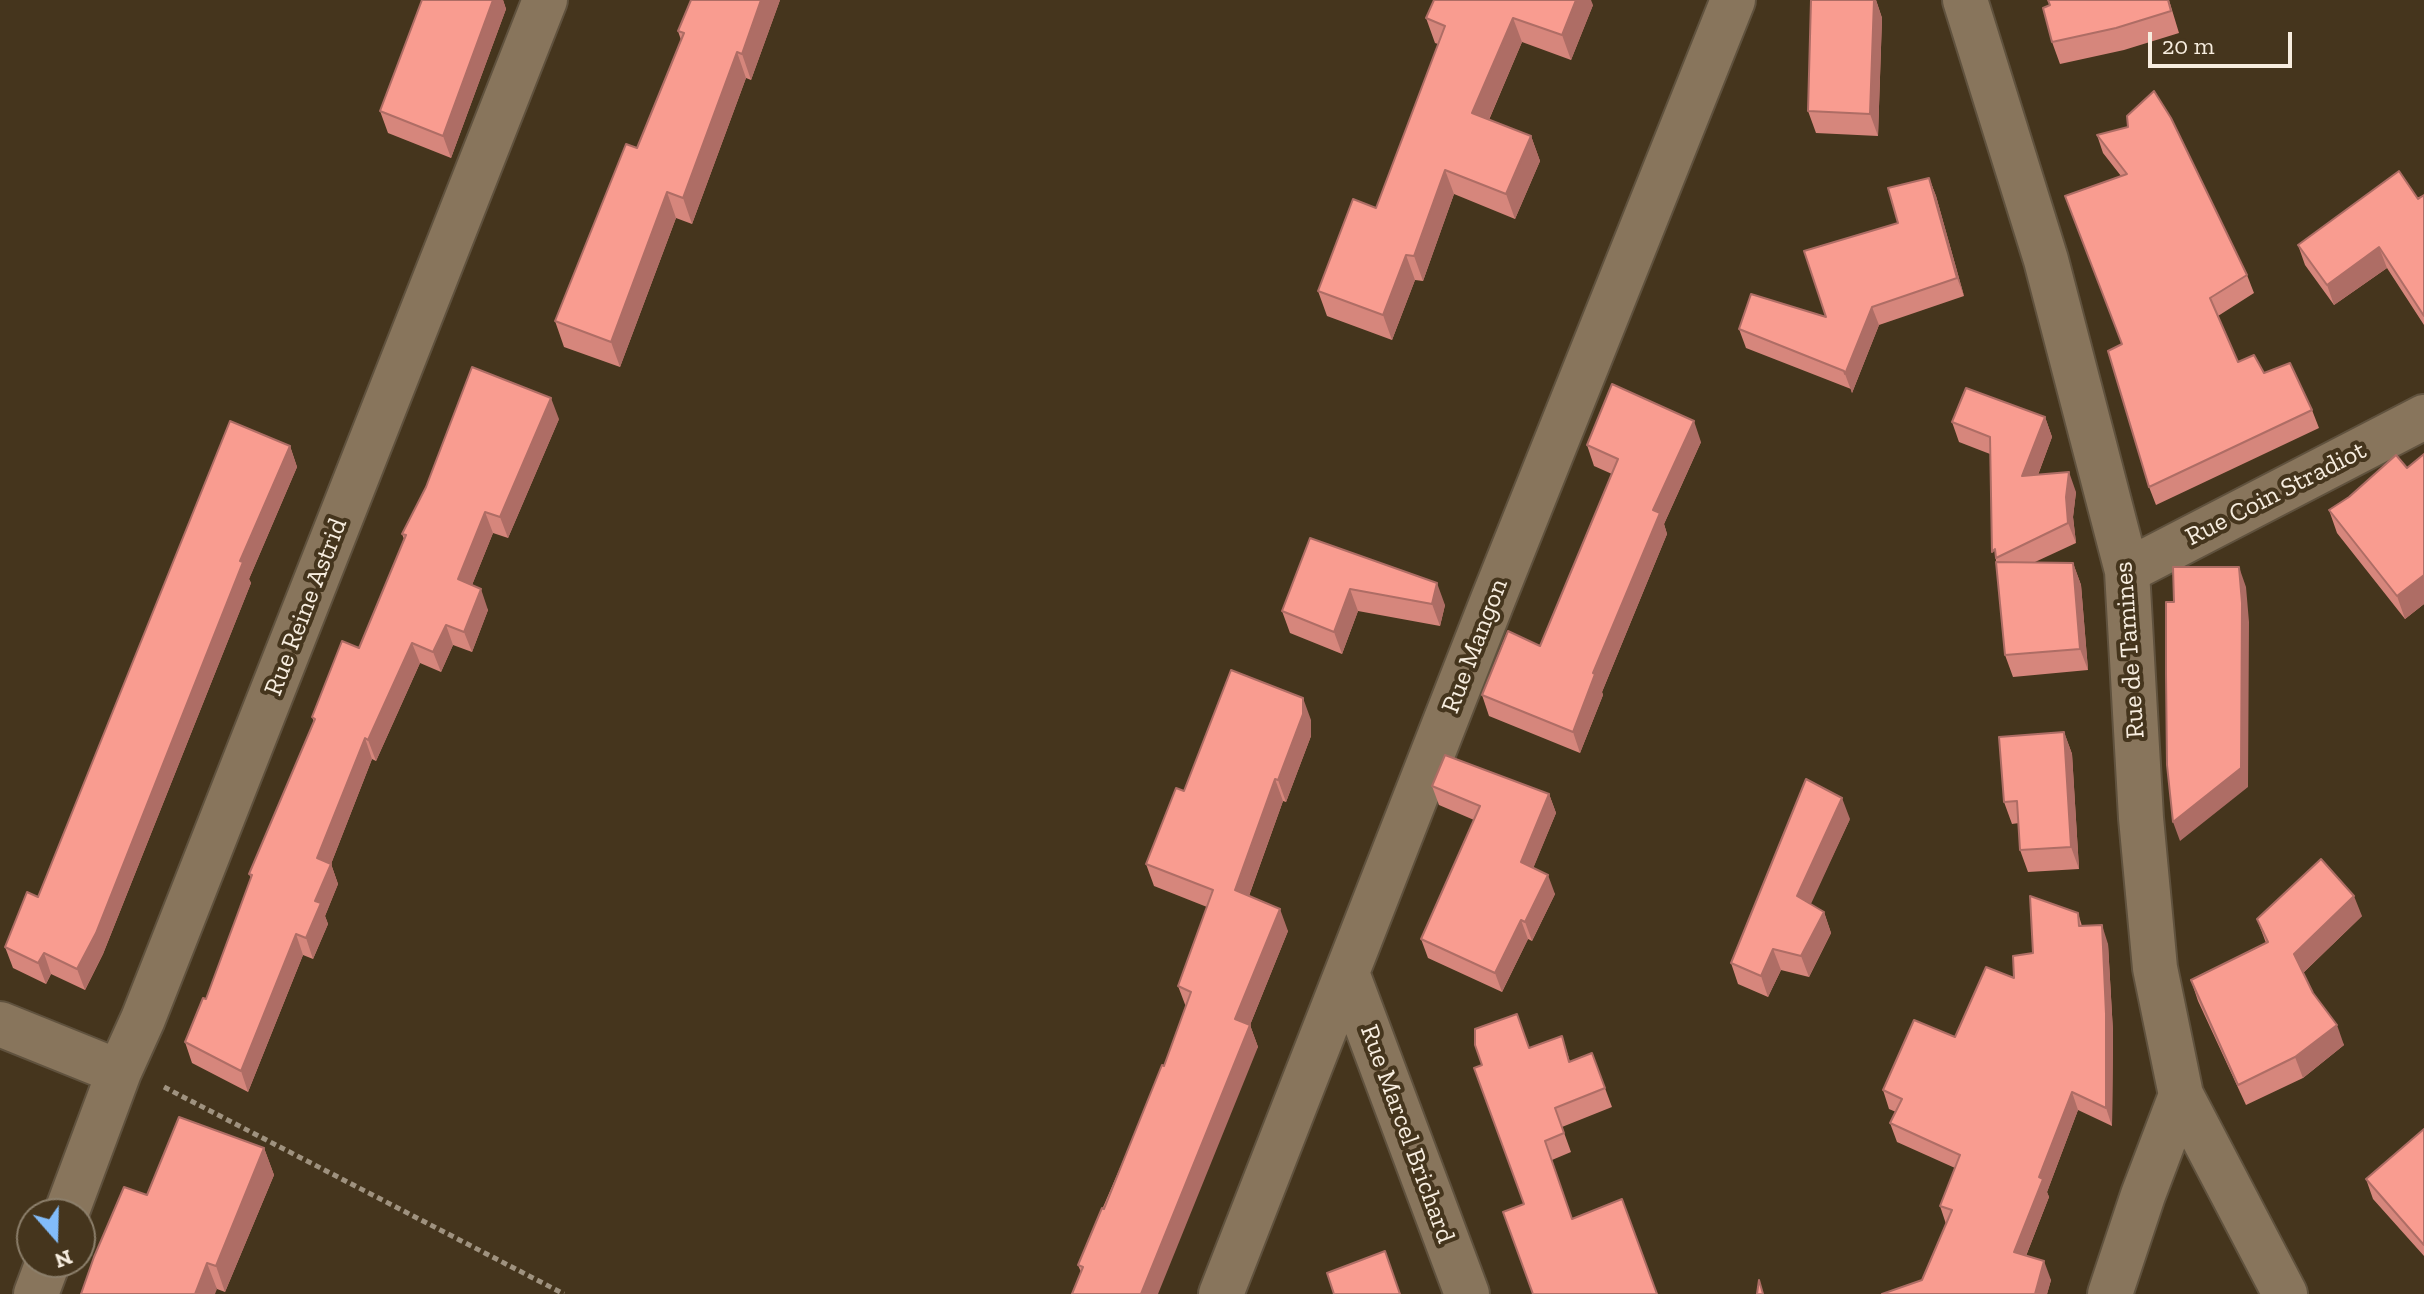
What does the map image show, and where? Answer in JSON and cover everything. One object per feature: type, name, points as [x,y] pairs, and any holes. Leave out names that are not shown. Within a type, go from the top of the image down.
[{"type":"street","name":"Rue Reine Astrid","points":[[75,1198],[139,1078],[143,1019],[545,0]]},
{"type":"street","name":"Rue Mangon","points":[[1221,1294],[1492,602],[1733,0]]},
{"type":"street","name":"Rue de Tamines","points":[[1965,0],[2046,260],[2127,571],[2141,818],[2155,968],[2181,1095],[2285,1294]]},
{"type":"street","name":"Rue Coin Stradiot","points":[[2127,571],[2424,417]]},
{"type":"street","name":"Rue Marcel Brichard","points":[[1347,973],[1467,1294]]},
{"type":"street","points":[[0,1024],[139,1078]]},
{"type":"street","points":[[2110,1294],[2181,1095]]},
{"type":"path","points":[[139,1078],[564,1294]]},
{"type":"building","points":[[422,0],[493,0],[443,136],[380,111]]},
{"type":"building","points":[[691,0],[761,0],[742,54],[737,52],[683,198],[667,192],[611,342],[555,321],[626,144],[637,148],[684,33],[678,31]]},
{"type":"building","points":[[1434,0],[1576,0],[1562,35],[1513,18],[1472,113],[1531,136],[1506,194],[1445,170],[1414,256],[1406,255],[1383,315],[1318,291],[1353,199],[1376,208],[1445,26],[1426,18]]},
{"type":"building","points":[[1811,0],[1874,0],[1870,114],[1808,111]]},
{"type":"building","points":[[2048,0],[2168,0],[2171,11],[2116,28],[2052,42],[2043,8],[2050,5]]},
{"type":"building","points":[[2154,91],[2171,118],[2247,275],[2210,298],[2238,362],[2254,355],[2264,373],[2290,363],[2312,410],[2149,487],[2108,351],[2122,344],[2065,196],[2127,174],[2097,135],[2128,127],[2127,116]]},
{"type":"building","points":[[2399,171],[2418,199],[2424,195],[2424,316],[2379,247],[2327,285],[2298,245]]},
{"type":"building","points":[[1929,178],[1957,278],[1872,307],[1845,374],[1739,329],[1751,294],[1826,317],[1804,251],[1898,223],[1888,188]]},
{"type":"building","points":[[472,367],[551,398],[500,517],[485,512],[458,579],[481,589],[464,632],[446,625],[433,652],[412,643],[368,740],[365,738],[317,858],[331,864],[315,901],[321,903],[306,938],[296,934],[241,1071],[185,1042],[203,998],[206,999],[252,875],[249,874],[315,719],[312,717],[342,641],[359,648],[406,535],[402,534],[426,487]]},
{"type":"building","points":[[1612,384],[1694,421],[1653,510],[1660,513],[1593,673],[1573,732],[1482,695],[1508,631],[1540,646],[1618,459],[1587,445]]},
{"type":"building","points":[[1966,388],[2045,417],[2022,476],[2069,472],[2066,497],[2068,523],[1996,558],[1995,549],[1992,552],[1990,437],[1952,422]]},
{"type":"building","points":[[230,421],[290,446],[240,561],[243,562],[96,933],[77,969],[44,953],[38,963],[5,947],[27,892],[38,897]]},
{"type":"building","points":[[2424,454],[2424,575],[2397,596],[2329,510],[2349,497],[2396,455],[2407,468]]},
{"type":"building","points":[[1310,538],[1437,583],[1432,604],[1350,589],[1334,632],[1282,611]]},
{"type":"building","points":[[1996,562],[2073,563],[2080,649],[2005,655]]},
{"type":"building","points":[[2173,567],[2239,567],[2242,603],[2241,768],[2173,822],[2167,765],[2166,602],[2174,602]]},
{"type":"building","points":[[1231,670],[1303,698],[1303,714],[1278,780],[1275,779],[1235,890],[1280,909],[1235,1019],[1250,1025],[1141,1294],[1072,1294],[1083,1267],[1078,1265],[1164,1066],[1191,992],[1178,986],[1213,890],[1146,864],[1176,788],[1184,791]]},
{"type":"building","points":[[2064,732],[2071,847],[2020,850],[2017,801],[2004,802],[1999,737]]},
{"type":"building","points":[[1445,755],[1549,794],[1521,862],[1548,875],[1495,973],[1421,939],[1480,806],[1432,786]]},
{"type":"building","points":[[1806,779],[1842,798],[1797,896],[1824,912],[1801,956],[1773,949],[1761,976],[1731,963]]},
{"type":"building","points":[[2321,859],[2354,896],[2294,954],[2313,993],[2337,1025],[2295,1057],[2238,1085],[2191,980],[2268,942],[2257,919]]},
{"type":"building","points":[[2030,896],[2078,913],[2079,926],[2102,925],[2106,1108],[2072,1092],[2039,1177],[2043,1179],[2014,1252],[2044,1261],[2035,1294],[1882,1294],[1922,1280],[1952,1210],[1940,1206],[1960,1155],[1890,1123],[1902,1099],[1883,1090],[1914,1020],[1955,1037],[1986,967],[2014,978],[2013,956],[2033,953]]},
{"type":"building","points":[[1517,1014],[1529,1048],[1562,1036],[1569,1062],[1592,1053],[1605,1088],[1555,1108],[1564,1133],[1545,1141],[1572,1219],[1622,1199],[1657,1294],[1533,1294],[1503,1212],[1524,1204],[1474,1068],[1482,1065],[1475,1045],[1475,1029]]},
{"type":"building","points":[[179,1117],[264,1148],[216,1266],[207,1263],[195,1294],[81,1294],[87,1278],[96,1278],[96,1252],[124,1187],[147,1195]]},
{"type":"building","points":[[2424,1129],[2424,1245],[2366,1179]]},
{"type":"building","points":[[1385,1251],[1400,1294],[1334,1294],[1327,1273]]},
{"type":"building","points":[[1759,1280],[1763,1294],[1757,1294]]}]
